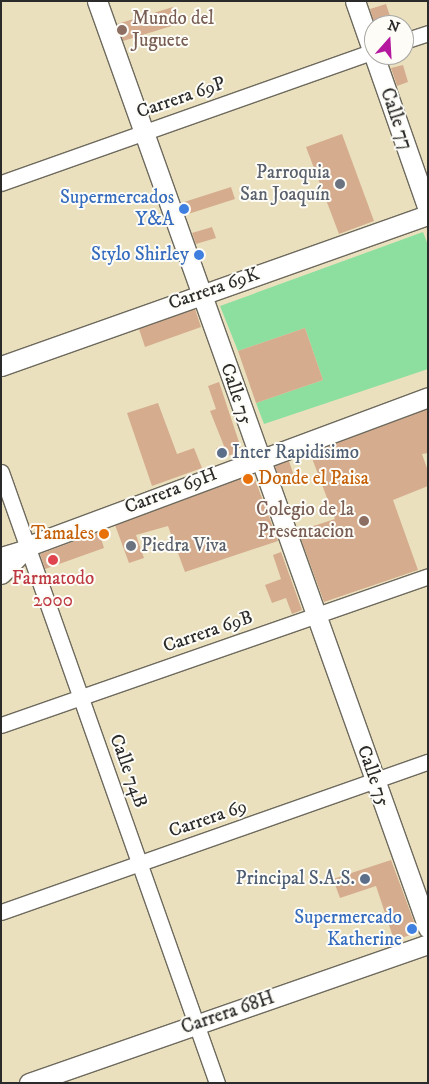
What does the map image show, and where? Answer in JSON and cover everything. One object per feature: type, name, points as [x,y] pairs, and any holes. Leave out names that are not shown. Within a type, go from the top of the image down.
[{"type":"street","name":"Calle 75","points":[[97,1],[202,293],[258,458],[428,928]]},
{"type":"street","name":"Calle 77","points":[[354,1],[364,27]]},
{"type":"street","points":[[414,37],[428,32]]},
{"type":"street","name":"Carrera 69P","points":[[1,183],[364,54]]},
{"type":"street","name":"Calle 77","points":[[378,65],[428,209]]},
{"type":"street","name":"Carrera 69K","points":[[1,366],[202,293],[428,215]]},
{"type":"street","name":"Carrera 69H","points":[[28,546],[258,458],[428,397]]},
{"type":"street","name":"Calle 74B","points":[[1,472],[217,1083]]},
{"type":"street","points":[[1,554],[28,546]]},
{"type":"street","points":[[1,574],[28,546]]},
{"type":"street","name":"Carrera 69B","points":[[1,725],[428,576]]},
{"type":"street","name":"Carrera 69","points":[[1,912],[428,762]]},
{"type":"street","name":"Carrera 68H","points":[[29,1083],[428,944]]},
{"type":"green space","points":[[423,232],[428,245],[428,369],[264,424],[256,403],[323,380],[305,328],[238,351],[220,306]]},
{"type":"building","points":[[386,4],[390,15],[372,15],[370,9]]},
{"type":"building","points":[[173,7],[178,24],[123,41],[117,24]]},
{"type":"building","points":[[403,65],[408,82],[397,86],[391,68]]},
{"type":"building","name":"Parroquia San Joaquín","points":[[342,134],[374,221],[339,234],[306,147]]},
{"type":"building","points":[[231,187],[235,199],[185,215],[181,203]]},
{"type":"building","points":[[212,227],[216,238],[196,244],[192,233]]},
{"type":"building","points":[[195,309],[201,327],[145,347],[139,329]]},
{"type":"building","points":[[305,328],[323,380],[256,403],[238,351]]},
{"type":"building","points":[[219,382],[242,451],[219,459],[216,448],[224,446],[210,411],[216,409],[208,386]]},
{"type":"building","points":[[158,403],[177,454],[194,448],[202,468],[152,486],[127,413]]},
{"type":"building","name":"Colegio de la Presentacion","points":[[428,409],[428,453],[422,454],[428,471],[428,486],[393,500],[418,570],[324,602],[298,531],[335,519],[310,453]]},
{"type":"building","points":[[289,461],[294,476],[280,481],[275,466]]},
{"type":"building","points":[[253,474],[278,541],[185,572],[168,526],[136,535],[144,558],[129,563],[115,525]]},
{"type":"building","points":[[99,532],[104,548],[45,569],[40,554]]},
{"type":"building","points":[[281,552],[302,610],[292,614],[286,598],[272,603],[265,585],[281,579],[273,555]]},
{"type":"building","points":[[391,860],[416,927],[414,934],[394,940],[376,886],[340,898],[333,879]]},
{"type":"place","name":"Mundo del Juguete","points":[[122,30]]},
{"type":"place","name":"Parroquia San Joaquín","points":[[340,184]]},
{"type":"place","name":"Supermercados Y&A","points":[[184,209]]},
{"type":"place","name":"Stylo Shirley","points":[[199,255]]},
{"type":"place","name":"Inter Rapidisimo","points":[[222,453]]},
{"type":"place","name":"Donde el Paisa","points":[[248,479]]},
{"type":"place","name":"Colegio de la Presentacion","points":[[364,521]]},
{"type":"place","name":"Tamales","points":[[104,534]]},
{"type":"place","name":"Piedra Viva","points":[[131,546]]},
{"type":"place","name":"Farmatodo 2000","points":[[53,560]]},
{"type":"place","name":"Principal S.A.S.","points":[[365,879]]},
{"type":"place","name":"Supermercado Katherine","points":[[412,929]]}]
